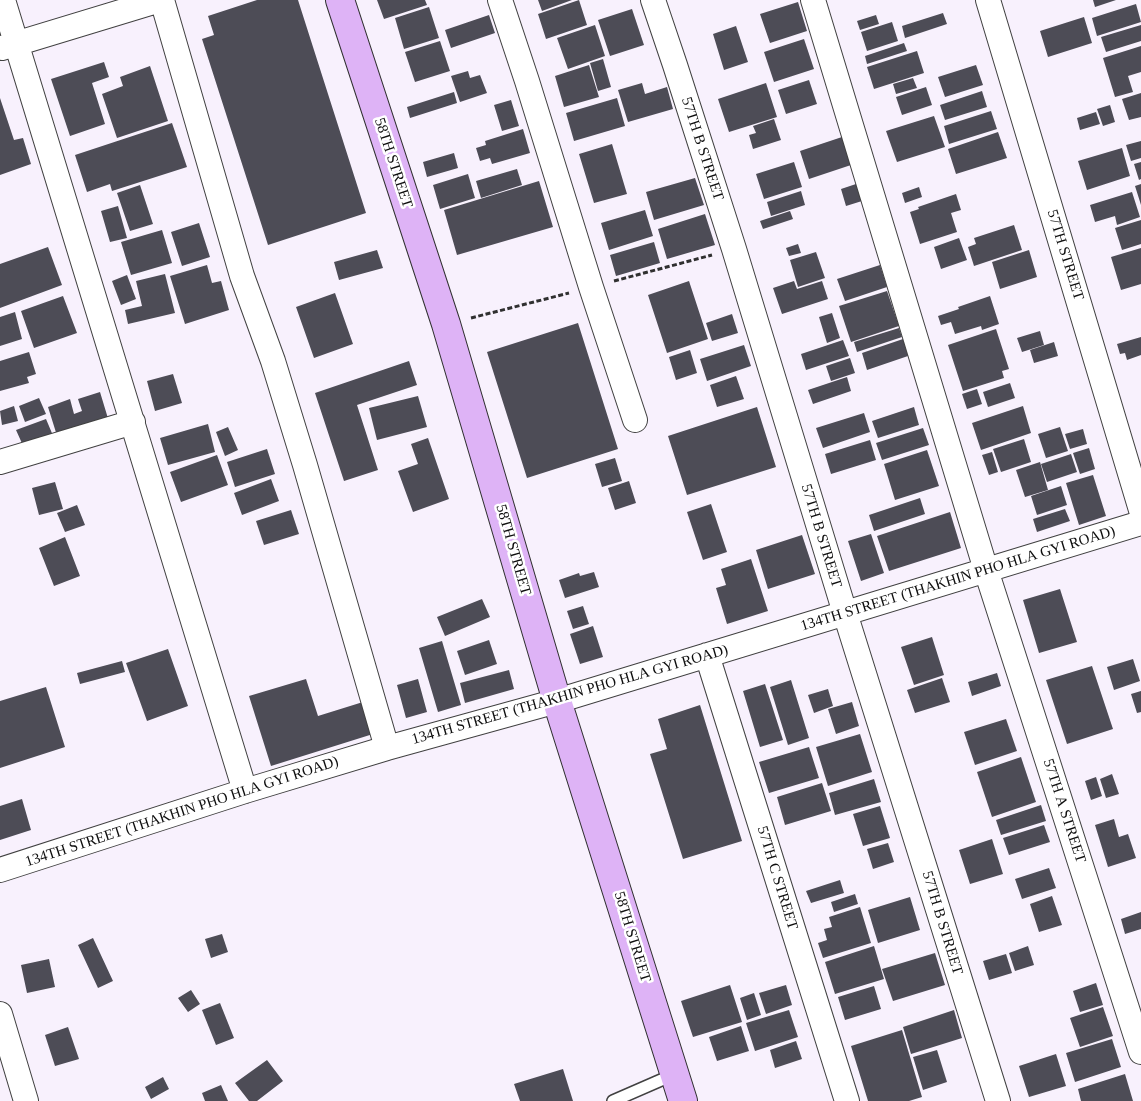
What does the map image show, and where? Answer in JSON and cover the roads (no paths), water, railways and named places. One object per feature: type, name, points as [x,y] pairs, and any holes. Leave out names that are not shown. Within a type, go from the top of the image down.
[{"type":"main road","name":"58TH STREET","points":[[340,0],[446,324],[557,701],[683,1101]]},
{"type":"street","points":[[3,0],[8,46],[133,422],[245,791]]},
{"type":"street","points":[[8,46],[161,0],[242,276],[273,361],[305,465],[387,748]]},
{"type":"street","points":[[500,0],[635,420]]},
{"type":"street","name":"57TH B STREET","points":[[653,0],[734,249],[844,613],[998,1101]]},
{"type":"street","name":"57TH A STREET","points":[[813,0],[986,570],[1141,1052]]},
{"type":"street","name":"57TH STREET","points":[[988,0],[1141,510]]},
{"type":"street","points":[[0,462],[133,422]]},
{"type":"street","name":"134TH STREET (THAKHIN PHO HLA GYI ROAD)","points":[[0,870],[245,791],[387,748],[557,701],[1141,523]]},
{"type":"street","name":"57TH C STREET","points":[[707,655],[847,1101]]},
{"type":"street","points":[[0,1014],[26,1101]]},
{"type":"lane","points":[[613,1101],[675,1074]]}]
